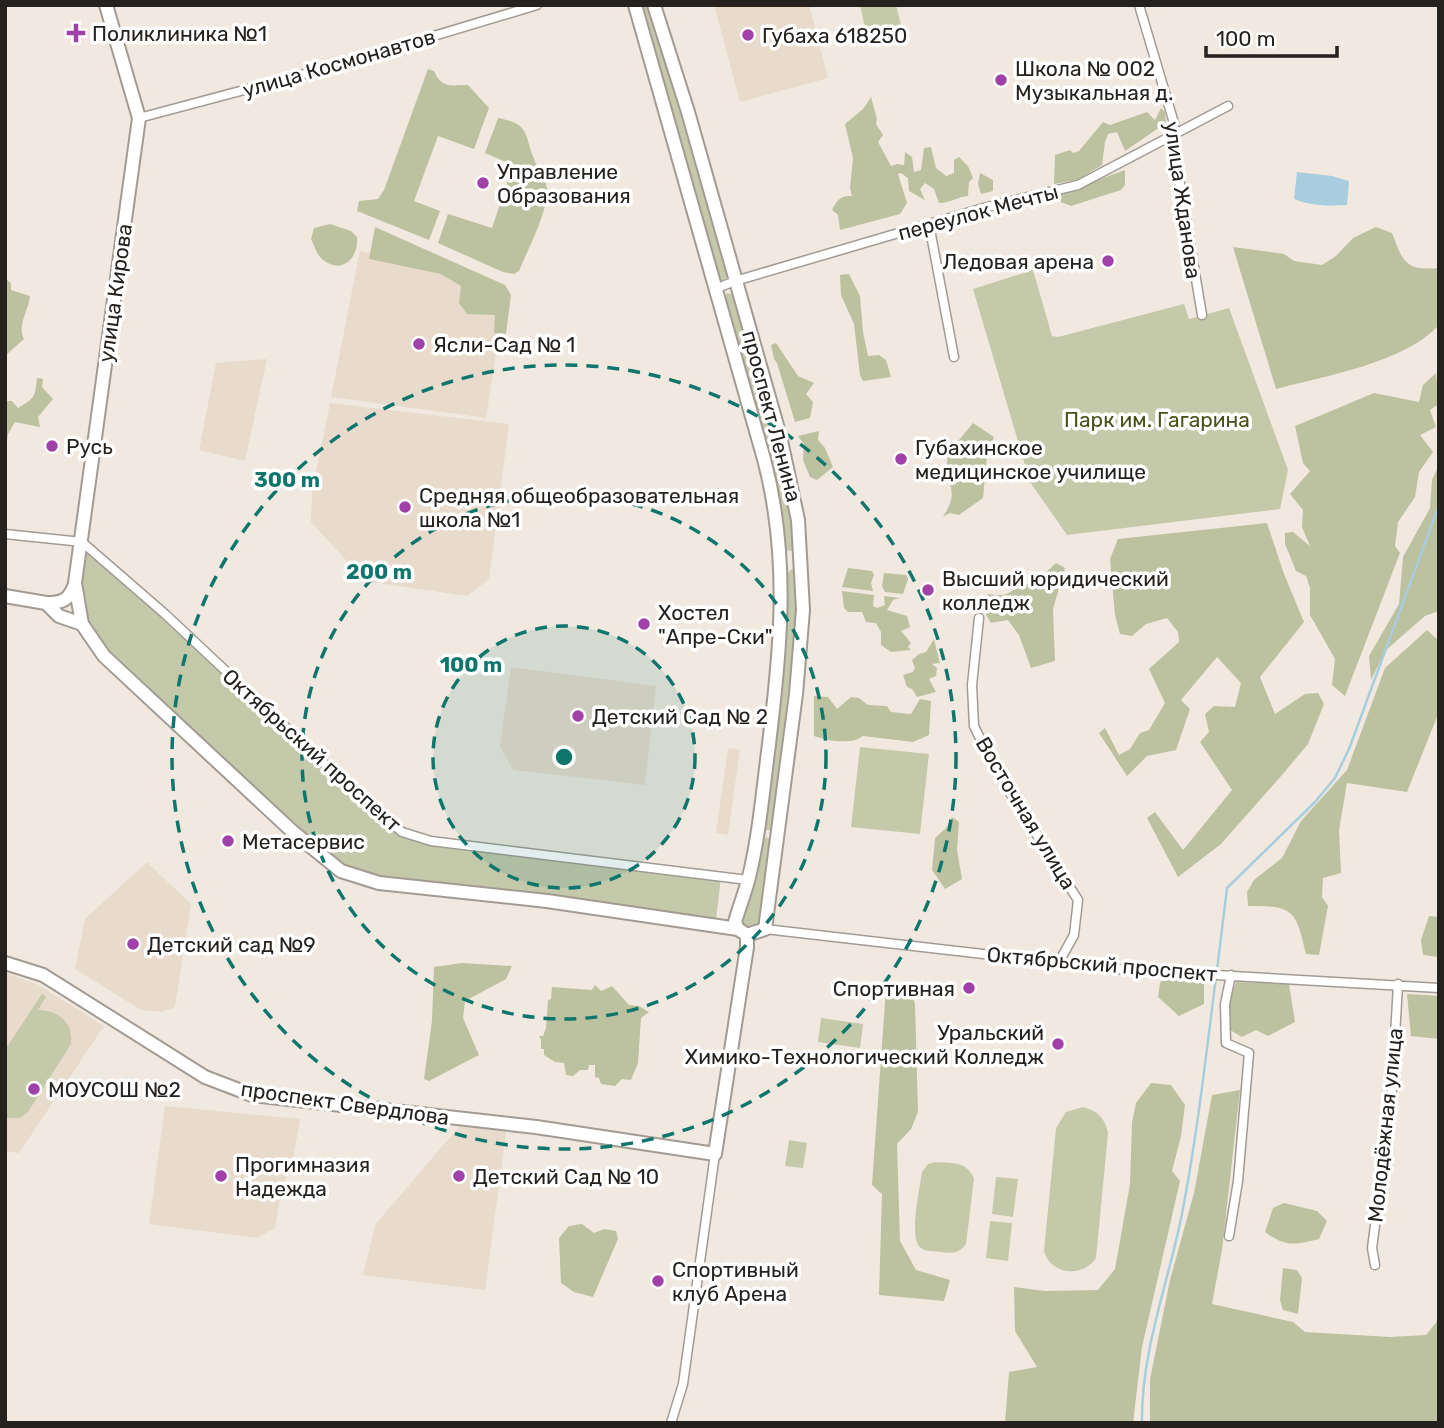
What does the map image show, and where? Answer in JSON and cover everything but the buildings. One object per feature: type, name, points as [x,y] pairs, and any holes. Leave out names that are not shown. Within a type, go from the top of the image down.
[{"type":"street","name":"улица Кирова","points":[[82,624],[75,583],[139,118],[106,5]]},
{"type":"street","name":"улица Космонавтов","points":[[139,118],[334,66],[537,5]]},
{"type":"street","name":"проспект Ленина","points":[[635,5],[773,495],[781,557],[782,609],[757,836],[748,880],[735,922],[747,947],[683,1384],[671,1423]]},
{"type":"street","name":"проспект Ленина","points":[[654,5],[688,112],[785,456],[798,520],[803,610],[796,694],[765,929]]},
{"type":"street","name":"улица Жданова","points":[[1139,5],[1174,123],[1172,136],[1202,316]]},
{"type":"street","name":"переулок Мечты","points":[[715,289],[929,224],[1078,185],[1228,106]]},
{"type":"street","points":[[929,224],[954,357]]},
{"type":"street","points":[[5,534],[82,542]]},
{"type":"street","name":"Октябрьский проспект","points":[[82,542],[402,832],[431,841],[748,880]]},
{"type":"street","points":[[781,557],[802,557]]},
{"type":"street","points":[[5,596],[62,603],[71,595],[75,583]]},
{"type":"street","points":[[46,603],[59,616],[82,624],[104,656],[293,832],[341,871],[379,883],[547,901],[742,932],[765,929]]},
{"type":"street","name":"Восточная улица","points":[[979,618],[972,685],[974,726],[995,769],[1078,900],[1074,935],[1059,962]]},
{"type":"street","points":[[757,836],[767,834],[777,838]]},
{"type":"street","name":"Октябрьский проспект","points":[[765,929],[1113,969],[1439,988]]},
{"type":"street","name":"проспект Свердлова","points":[[5,963],[43,975],[205,1077],[252,1095],[536,1127],[715,1154]]},
{"type":"street","points":[[1229,1236],[1238,1181],[1249,1053],[1226,1043],[1225,1004],[1231,975]]},
{"type":"street","name":"Молодёжная улица","points":[[1375,1265],[1372,1248],[1392,1093],[1398,984]]},
{"type":"shaded area","points":[[714,5],[809,5],[828,78],[740,102]]},
{"type":"shaded area","name":"Ясли-Сад № 1","points":[[360,251],[458,272],[506,290],[486,418],[331,397]]},
{"type":"shaded area","points":[[267,359],[245,461],[199,450],[216,363]]},
{"type":"shaded area","name":"Средняя общеобразовательная школа №1","points":[[330,403],[509,424],[489,579],[467,596],[365,581],[311,522],[312,492]]},
{"type":"shaded area","name":"Детский Сад № 2","points":[[511,667],[656,686],[645,785],[513,770],[500,746]]},
{"type":"shaded area","points":[[728,748],[740,749],[728,835],[716,833]]},
{"type":"shaded area","name":"Детский сад №9","points":[[147,862],[191,904],[175,1007],[162,1012],[141,1010],[75,969],[85,919]]},
{"type":"shaded area","name":"МОУСОШ №2","points":[[5,973],[37,984],[104,1026],[19,1153],[5,1151]]},
{"type":"shaded area","name":"Прогимназия Надежда","points":[[165,1106],[300,1119],[293,1160],[281,1191],[275,1228],[257,1238],[149,1224]]},
{"type":"shaded area","name":"Детский Сад № 10","points":[[463,1122],[507,1126],[485,1290],[363,1275],[375,1225]]},
{"type":"green space","points":[[640,5],[648,5],[728,275],[724,280],[717,277]]},
{"type":"green space","points":[[860,5],[896,5],[903,33],[868,41]]},
{"type":"green space","points":[[428,69],[434,71],[444,83],[468,85],[489,108],[474,149],[438,136],[414,201],[440,211],[429,240],[357,211],[359,201],[378,199],[384,190]]},
{"type":"green space","points":[[871,97],[876,124],[883,135],[878,142],[891,166],[904,165],[905,152],[912,157],[914,172],[921,170],[924,148],[931,147],[936,168],[946,176],[954,173],[954,160],[959,157],[968,166],[973,178],[969,182],[968,196],[939,203],[934,189],[925,183],[920,189],[925,200],[909,191],[908,178],[901,173],[898,174],[907,203],[900,214],[840,230],[838,215],[832,210],[840,199],[852,196],[850,188],[853,158],[845,124],[863,109]]},
{"type":"green space","points":[[1161,108],[1165,112],[1166,123],[1125,151],[1117,132],[1108,134],[1102,165],[1077,180],[1054,184],[1055,155],[1070,150],[1073,153],[1079,151],[1103,122],[1110,125],[1147,112],[1155,120]]},
{"type":"green space","points":[[498,118],[516,123],[524,131],[547,189],[537,230],[519,271],[514,274],[503,272],[438,243],[448,214],[492,228],[513,165],[485,153]]},
{"type":"green space","points":[[1125,170],[1125,185],[1121,190],[1071,206],[1061,202],[1060,194]]},
{"type":"green space","points":[[980,173],[993,180],[993,191],[981,194],[978,184]]},
{"type":"green space","points":[[330,224],[351,231],[357,237],[352,258],[342,265],[335,266],[322,259],[311,239],[314,228]]},
{"type":"green space","points":[[375,227],[505,285],[511,295],[506,334],[494,333],[495,315],[467,314],[459,303],[461,286],[441,274],[369,259]]},
{"type":"green space","points":[[1376,227],[1392,233],[1403,258],[1412,266],[1439,268],[1439,325],[1424,338],[1385,359],[1276,389],[1233,247],[1284,254],[1294,261],[1322,265],[1336,256],[1353,238]]},
{"type":"green space","name":"Парк им. Гагарина","points":[[1033,270],[1052,336],[1058,337],[1184,304],[1189,319],[1229,308],[1288,470],[1280,509],[1067,535],[1030,482],[973,289]]},
{"type":"green space","points":[[849,274],[860,296],[868,356],[879,355],[886,360],[891,377],[863,381],[860,375],[854,324],[841,295],[840,275]]},
{"type":"green space","points":[[5,278],[11,283],[11,290],[30,296],[22,323],[24,339],[5,356]]},
{"type":"green space","points":[[727,293],[734,295],[783,468],[796,548],[791,551],[785,546],[773,470],[724,298]]},
{"type":"green space","points":[[776,343],[798,376],[814,383],[806,394],[813,402],[810,418],[795,422],[774,359],[771,345]]},
{"type":"green space","points":[[1436,373],[1439,404],[1430,410],[1436,427],[1420,435],[1433,452],[1419,472],[1415,497],[1398,522],[1395,546],[1400,553],[1345,696],[1332,685],[1335,659],[1310,615],[1310,588],[1306,576],[1296,571],[1285,544],[1285,533],[1293,532],[1310,546],[1302,527],[1303,510],[1290,494],[1310,471],[1303,463],[1295,426],[1374,393],[1419,402],[1423,385]]},
{"type":"green space","points":[[37,378],[43,379],[42,387],[53,399],[38,417],[40,427],[15,422],[8,434],[5,453],[5,401],[12,401],[18,408],[28,402],[35,393]]},
{"type":"green space","points":[[973,423],[994,437],[987,456],[983,498],[959,515],[950,513],[943,517],[952,494],[947,468],[949,447],[954,446]]},
{"type":"green space","points":[[819,431],[818,440],[825,448],[833,467],[817,480],[810,477],[803,460],[804,444],[798,436]]},
{"type":"green space","points":[[1439,465],[1439,611],[1425,616],[1386,650],[1371,680],[1369,656],[1399,604],[1403,557],[1430,508],[1432,480]]},
{"type":"green space","points":[[1267,523],[1304,622],[1260,677],[1275,714],[1305,694],[1318,693],[1324,704],[1308,744],[1282,775],[1221,844],[1178,877],[1147,818],[1155,812],[1183,850],[1232,790],[1200,742],[1209,732],[1205,714],[1214,706],[1235,707],[1241,683],[1217,657],[1181,700],[1190,709],[1176,750],[1147,756],[1127,776],[1099,733],[1105,728],[1119,755],[1130,749],[1140,733],[1149,730],[1165,703],[1149,669],[1179,642],[1178,632],[1167,618],[1146,624],[1132,636],[1120,634],[1115,615],[1110,559],[1118,539]]},
{"type":"green space","points":[[86,548],[402,834],[721,877],[716,920],[380,878],[344,865],[283,819],[102,650],[86,621],[80,582]]},
{"type":"green space","points":[[1056,563],[1065,568],[1053,609],[1055,661],[1031,668],[1019,635],[1008,620],[991,623],[985,613],[988,594],[1005,594],[1019,584],[1035,583]]},
{"type":"green space","points":[[848,568],[872,571],[873,591],[842,587]]},
{"type":"green space","points":[[792,569],[798,574],[796,631],[771,830],[763,830],[786,629],[787,573]]},
{"type":"green space","points":[[884,573],[906,575],[908,579],[903,594],[885,592],[882,586]]},
{"type":"green space","points":[[842,591],[874,595],[873,606],[877,608],[885,605],[884,596],[900,598],[893,600],[887,610],[907,616],[910,627],[901,631],[911,643],[908,647],[911,650],[891,652],[881,645],[881,632],[876,623],[866,622],[862,612],[848,612],[844,608]]},
{"type":"green space","points":[[1427,630],[1439,641],[1439,712],[1407,792],[1347,783],[1339,830],[1341,873],[1323,878],[1322,897],[1328,906],[1319,955],[1306,954],[1296,920],[1291,914],[1275,907],[1248,906],[1247,892],[1254,880],[1282,858],[1301,821],[1347,770],[1385,668]]},
{"type":"green space","points":[[934,639],[940,663],[932,664],[937,668],[936,676],[929,679],[936,692],[917,697],[912,689],[907,687],[903,675],[913,672],[915,668],[912,660],[926,652]]},
{"type":"green space","points":[[814,696],[828,697],[837,709],[851,697],[859,698],[868,705],[887,706],[891,712],[911,714],[920,699],[931,701],[929,735],[913,742],[863,736],[840,741],[814,736]]},
{"type":"green space","points":[[860,747],[929,754],[920,834],[851,827]]},
{"type":"green space","points":[[952,817],[959,822],[957,850],[962,879],[945,889],[932,870],[935,838],[946,828]]},
{"type":"green space","points":[[767,837],[772,841],[761,923],[756,928],[747,930],[741,924],[761,840]]},
{"type":"green space","points":[[1429,916],[1439,917],[1439,957],[1423,955],[1421,940]]},
{"type":"green space","points":[[462,963],[512,966],[506,979],[465,1001],[463,1018],[479,1055],[429,1081],[424,1079],[432,1021],[434,967]]},
{"type":"green space","points":[[1165,978],[1204,979],[1204,1004],[1179,1016],[1158,997],[1160,983]]},
{"type":"green space","points":[[1236,982],[1289,984],[1295,1022],[1268,1036],[1256,1030],[1242,1037],[1230,1030],[1228,1007]]},
{"type":"green space","points":[[595,985],[601,991],[612,986],[629,1005],[639,1006],[649,1012],[641,1018],[638,1063],[631,1080],[622,1079],[615,1086],[601,1084],[599,1078],[595,1077],[595,1065],[589,1065],[588,1070],[580,1070],[573,1076],[566,1075],[564,1063],[555,1062],[544,1055],[544,1049],[541,1049],[539,1036],[543,1036],[546,1028],[552,987],[592,990]]},
{"type":"green space","points":[[902,987],[913,997],[915,1004],[918,1112],[911,1129],[897,1144],[900,1241],[916,1270],[950,1280],[944,1301],[879,1295],[882,1194],[872,1185],[886,989]]},
{"type":"green space","points":[[42,994],[46,997],[38,1010],[52,1012],[63,1019],[70,1030],[71,1044],[28,1112],[20,1118],[5,1118],[5,1050]]},
{"type":"green space","points":[[1407,994],[1439,996],[1439,1039],[1411,1036]]},
{"type":"green space","points":[[821,1018],[863,1024],[860,1048],[818,1042]]},
{"type":"green space","points":[[1151,1083],[1171,1085],[1185,1105],[1172,1171],[1180,1181],[1142,1347],[1133,1423],[1005,1423],[1009,1372],[1037,1367],[1015,1331],[1014,1287],[1045,1291],[1098,1290],[1115,1269],[1130,1184],[1132,1122],[1136,1103]]},
{"type":"green space","points":[[1240,1090],[1222,1250],[1212,1304],[1293,1322],[1305,1332],[1390,1337],[1426,1335],[1439,1319],[1439,1423],[1150,1423],[1150,1379],[1170,1280],[1194,1193],[1212,1095]]},
{"type":"green space","points":[[1083,1107],[1100,1116],[1108,1133],[1096,1258],[1083,1269],[1067,1271],[1053,1265],[1044,1251],[1056,1128],[1066,1112]]},
{"type":"green space","points":[[789,1140],[807,1143],[803,1168],[785,1166]]},
{"type":"green space","points":[[935,1162],[963,1166],[974,1179],[966,1244],[956,1252],[921,1248],[915,1235],[922,1172],[928,1164]]},
{"type":"green space","points":[[996,1177],[1018,1179],[1013,1217],[992,1214]]},
{"type":"green space","points":[[1284,1203],[1317,1211],[1327,1221],[1319,1239],[1291,1243],[1265,1232],[1273,1208]]},
{"type":"green space","points":[[990,1221],[1012,1223],[1008,1261],[986,1258]]},
{"type":"green space","points":[[582,1224],[594,1233],[604,1229],[616,1231],[618,1239],[593,1297],[574,1292],[561,1283],[559,1238],[569,1226]]},
{"type":"green space","points":[[1283,1268],[1297,1270],[1302,1278],[1298,1314],[1283,1310],[1280,1300]]},
{"type":"water","points":[[1297,172],[1349,181],[1347,205],[1320,205],[1294,199]]},
{"type":"waterway","points":[[1217,970],[1227,888],[1315,802],[1335,778],[1349,749],[1439,505]]},
{"type":"waterway","points":[[1142,1423],[1146,1370],[1187,1185],[1216,977]]},
{"type":"place","name":"Поликлиника №1","points":[[76,33]]},
{"type":"place","name":"Губаха 618250","points":[[748,35]]},
{"type":"place","name":"Школа № 002 Музыкальная д.","points":[[1001,80]]},
{"type":"place","name":"Управление Образования","points":[[483,183]]},
{"type":"place","name":"Ледовая арена","points":[[1108,261]]},
{"type":"place","name":"Ясли-Сад № 1","points":[[419,344]]},
{"type":"place","name":"Русь","points":[[52,446]]},
{"type":"place","name":"Губахинское медицинское училище","points":[[901,459]]},
{"type":"place","name":"Средняя общеобразовательная школа №1","points":[[405,507]]},
{"type":"place","name":"Высший юридический колледж","points":[[928,590]]},
{"type":"place","name":"Хостел \"Апре-Ски\"","points":[[644,624]]},
{"type":"place","name":"Детский Сад № 2","points":[[578,716]]},
{"type":"place","name":"Метасервис","points":[[228,841]]},
{"type":"place","name":"Детский сад №9","points":[[133,944]]},
{"type":"place","name":"Спортивная","points":[[969,988]]},
{"type":"place","name":"Уральский Химико-Технологический Колледж","points":[[1058,1044]]},
{"type":"place","name":"МОУСОШ №2","points":[[34,1089]]},
{"type":"place","name":"Прогимназия Надежда","points":[[221,1176]]},
{"type":"place","name":"Детский Сад № 10","points":[[459,1176]]},
{"type":"place","name":"Спортивный клуб Арена","points":[[658,1281]]}]
